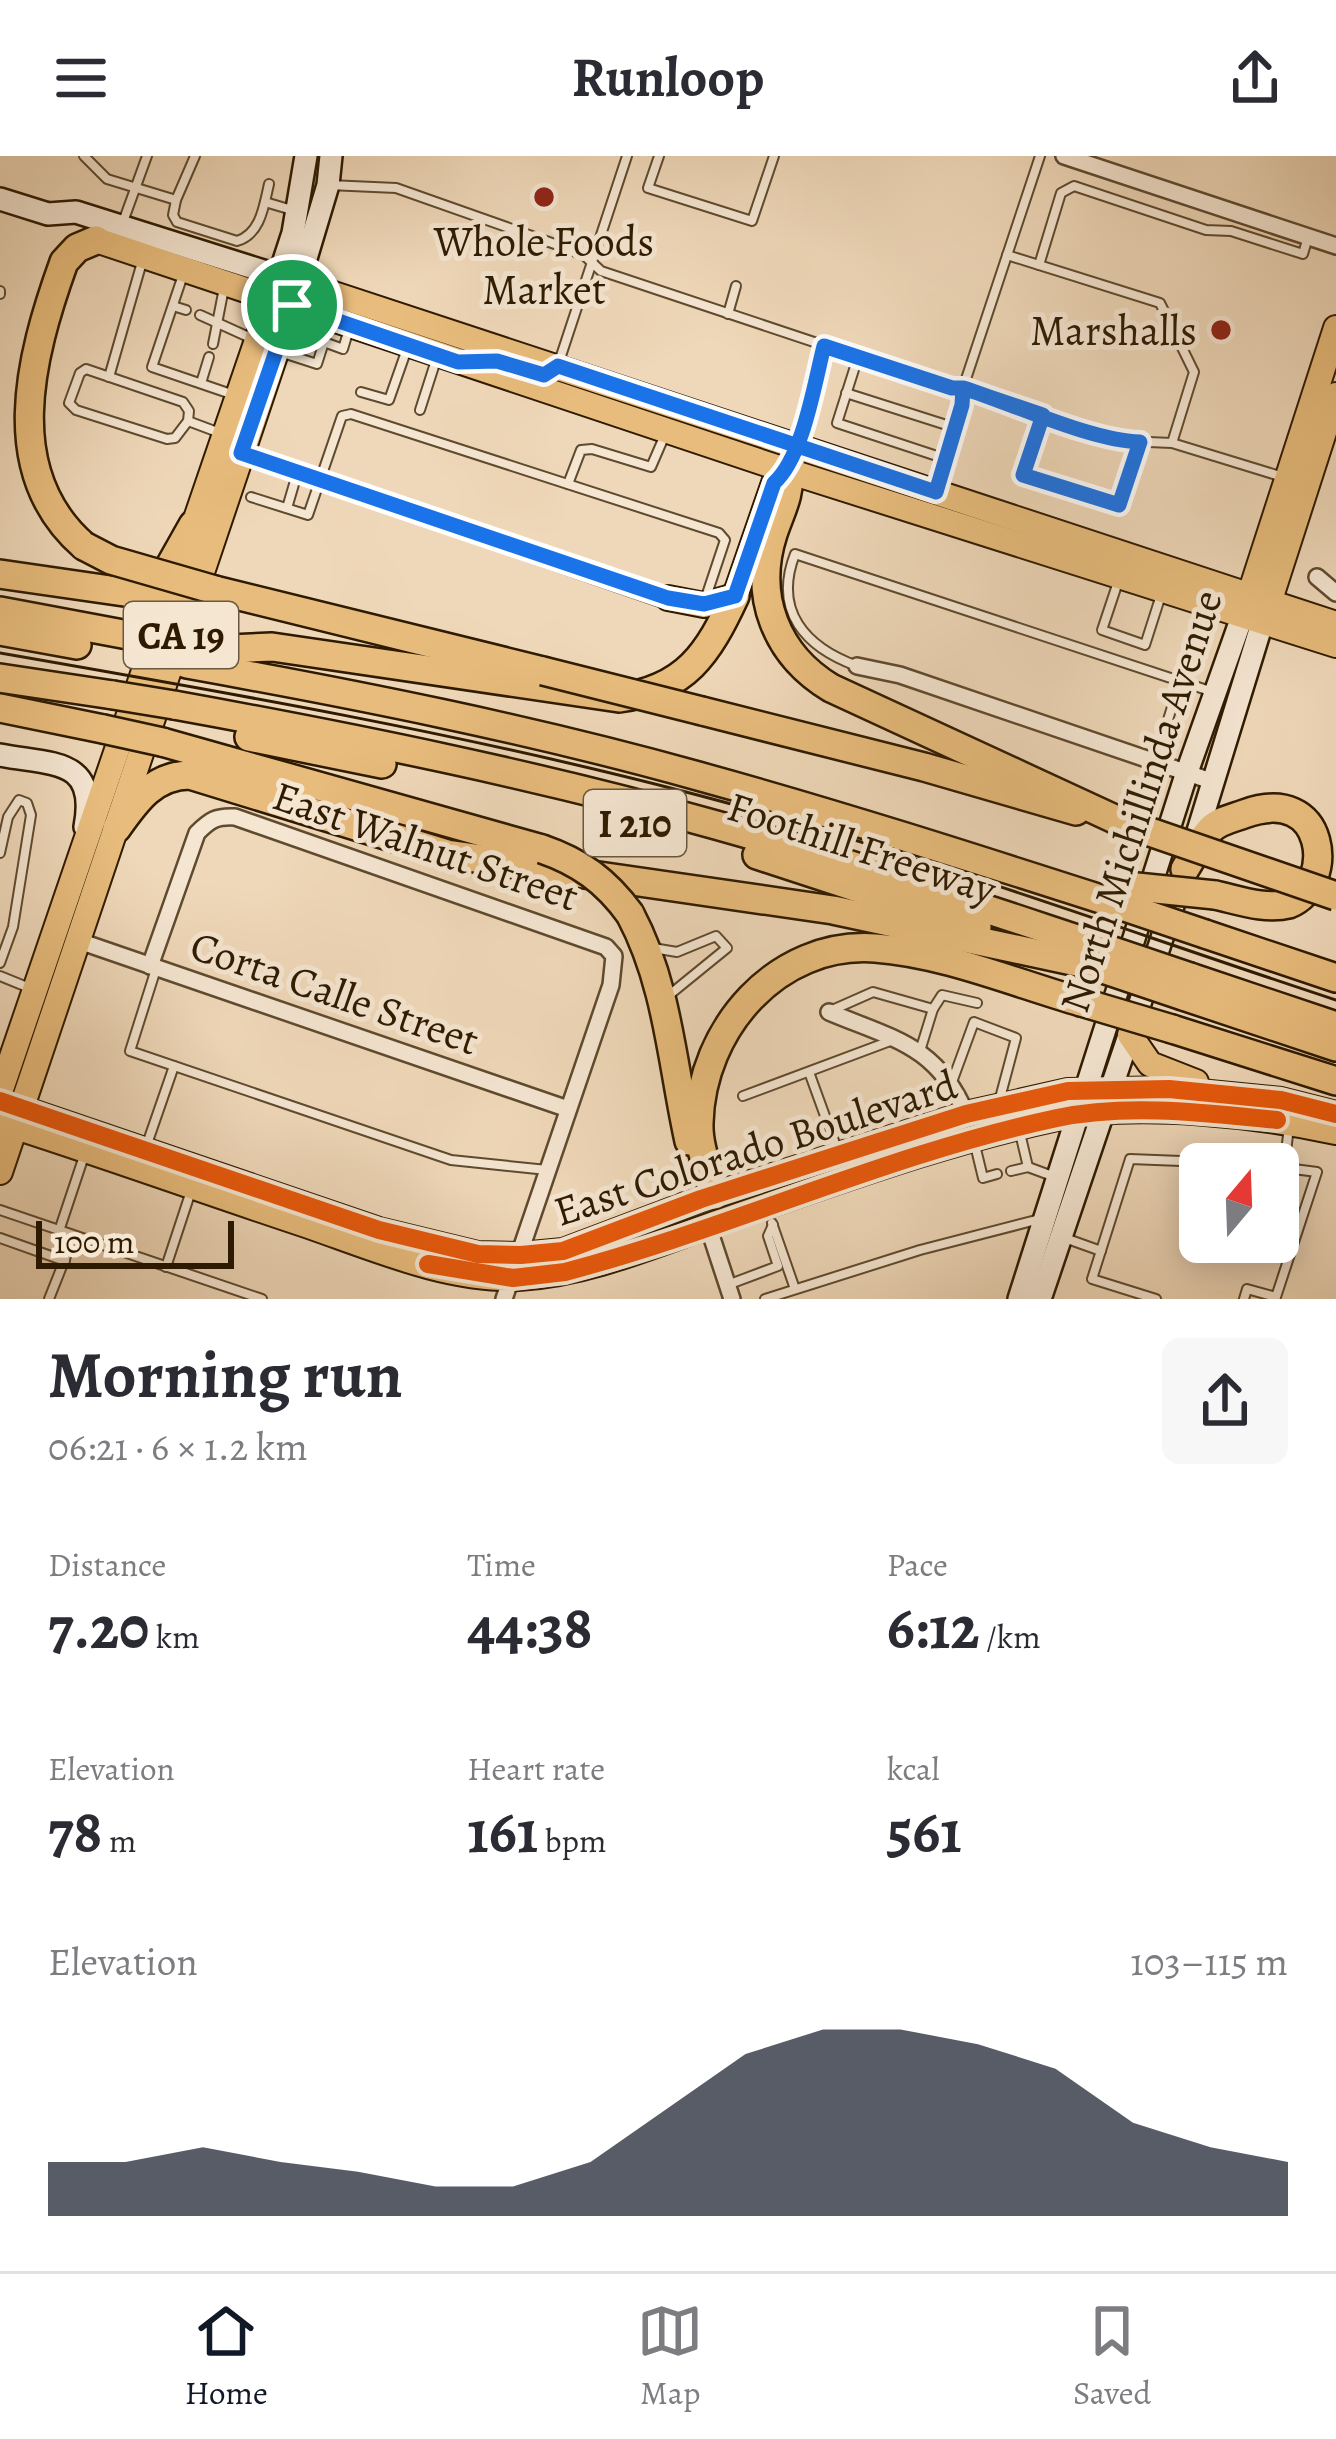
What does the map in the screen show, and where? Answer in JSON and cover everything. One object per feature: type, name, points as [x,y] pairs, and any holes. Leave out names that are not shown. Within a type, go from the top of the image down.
[{"type":"highway","points":[[96,240],[77,248],[64,262],[23,393],[19,431],[30,484],[42,506],[53,521],[111,560],[1121,822],[1336,896]]},
{"type":"highway","points":[[792,458],[790,488],[772,536],[764,578],[772,622],[792,658],[831,688],[1121,822]]},
{"type":"highway","points":[[0,574],[150,592],[158,587],[193,525]]},
{"type":"highway","points":[[198,657],[272,647],[619,698],[661,689],[684,674],[709,646],[735,596]]},
{"type":"highway","name":"Foothill Freeway","points":[[0,611],[128,645],[514,712],[802,787],[1113,894]]},
{"type":"highway","points":[[0,631],[128,645]]},
{"type":"highway","points":[[0,678],[108,711]]},
{"type":"highway","name":"Foothill Freeway","points":[[0,696],[108,711],[472,782],[748,852],[1095,956],[1336,1047]]},
{"type":"highway","points":[[0,708],[108,711]]},
{"type":"highway","points":[[168,723],[542,849],[595,875],[630,914],[648,948],[708,1207]]},
{"type":"highway","points":[[117,828],[152,785],[175,775],[190,776],[447,854],[833,910],[1095,956]]},
{"type":"highway","points":[[1185,869],[1215,825],[1255,810],[1292,810],[1307,816],[1321,832],[1327,848],[1326,866],[1309,894],[1287,904],[1210,916]]},
{"type":"highway","points":[[1113,894],[1210,916],[1336,961]]},
{"type":"highway","points":[[1113,894],[1210,916],[1336,978]]},
{"type":"highway","points":[[708,1207],[698,1130],[700,1100],[715,1048],[748,1000],[771,979],[799,962],[845,948],[896,950],[1336,1081]]},
{"type":"highway","points":[[1186,987],[1336,1026]]},
{"type":"main road","points":[[285,291],[306,156]]},
{"type":"main road","points":[[285,291],[328,185],[331,156]]},
{"type":"main road","points":[[0,199],[48,214],[76,212],[122,226],[285,291],[350,325],[666,430],[936,492],[1256,608],[1336,644]]},
{"type":"main road","points":[[48,214],[67,230],[225,280],[285,291],[558,366],[792,458],[1163,589],[1336,624]]},
{"type":"main road","name":"CA 19","points":[[7,1110],[79,941],[285,291]]},
{"type":"main road","name":"North Michillinda Avenue","points":[[1019,1299],[1058,1178],[1130,1035],[1214,782],[1287,479],[1336,328]]},
{"type":"main road","name":"CA 19","points":[[0,1172],[7,1110],[6,1054],[34,990],[193,525],[233,444],[237,396],[266,346]]},
{"type":"main road","points":[[448,358],[497,361],[544,375],[558,366]]},
{"type":"main road","name":"North Michillinda Avenue","points":[[1095,1102],[1187,772],[1215,692],[1256,608],[1336,395]]},
{"type":"main road","points":[[687,605],[735,596],[774,483],[792,458]]},
{"type":"main road","points":[[0,755],[62,766],[85,782],[88,806],[76,867]]},
{"type":"main road","points":[[1130,1035],[1150,1064],[1238,1095]]},
{"type":"main road","name":"East Colorado Boulevard","points":[[708,1207],[770,1215],[970,1126],[998,1106],[1238,1095],[1336,1132]]},
{"type":"main road","points":[[1040,1299],[1095,1102]]},
{"type":"main road","name":"East Colorado Boulevard","points":[[7,1110],[86,1151],[394,1255],[474,1275],[513,1278],[563,1250],[708,1207],[839,1155],[970,1126],[1019,1127],[1095,1102],[1217,1115],[1336,1114]]},
{"type":"main road","name":"East Colorado Boulevard","points":[[7,1110],[379,1230],[478,1254],[513,1278]]},
{"type":"street","points":[[1064,156],[1336,246]]},
{"type":"street","points":[[233,444],[320,480],[687,605]]},
{"type":"street","points":[[1317,577],[1336,593]]},
{"type":"street","points":[[857,667],[900,675],[1214,782]]},
{"type":"street","name":"East Walnut Street","points":[[153,968],[192,844],[211,819],[235,817],[591,940],[614,956],[611,985],[568,1109]]},
{"type":"street","name":"Corta Calle Street","points":[[79,941],[568,1109]]},
{"type":"street","points":[[829,1012],[920,1051],[952,1082],[970,1126]]},
{"type":"street","points":[[513,1278],[568,1109]]},
{"type":"street","points":[[708,1207],[730,1292]]},
{"type":"lane","points":[[84,156],[107,179],[176,200]]},
{"type":"lane","points":[[122,226],[147,156]]},
{"type":"lane","points":[[195,156],[176,200],[173,215],[178,221],[238,241],[246,239],[255,228],[269,184]]},
{"type":"lane","points":[[558,366],[627,156]]},
{"type":"lane","points":[[659,156],[648,188],[752,221],[772,156]]},
{"type":"lane","points":[[936,492],[963,388],[1040,156]]},
{"type":"lane","points":[[328,185],[396,188],[566,248],[601,272],[952,388],[1125,441],[1172,443],[1287,479]]},
{"type":"lane","points":[[1039,265],[1061,193],[1074,186],[1206,230],[1231,231],[1303,254],[1308,237]]},
{"type":"lane","points":[[265,202],[297,212]]},
{"type":"lane","points":[[1007,254],[1160,303],[1194,371],[1172,443]]},
{"type":"lane","points":[[109,377],[145,255]]},
{"type":"lane","points":[[185,268],[152,367],[237,396]]},
{"type":"lane","points":[[214,344],[225,280]]},
{"type":"lane","points":[[728,314],[736,286]]},
{"type":"lane","points":[[172,306],[186,310]]},
{"type":"lane","points":[[200,315],[317,364],[324,342],[343,349],[350,325]]},
{"type":"lane","points":[[361,392],[389,400],[409,345]]},
{"type":"lane","points":[[792,458],[824,346]]},
{"type":"lane","points":[[201,383],[209,357]]},
{"type":"lane","points":[[858,357],[837,423],[946,458]]},
{"type":"lane","points":[[420,410],[448,358]]},
{"type":"lane","points":[[86,369],[183,403],[189,411],[188,422],[175,438],[167,439],[76,410],[69,403],[86,369]]},
{"type":"lane","points":[[846,393],[956,428]]},
{"type":"lane","points":[[251,497],[308,514],[342,416],[351,414],[719,533],[724,540],[687,605]]},
{"type":"lane","points":[[1043,415],[1023,475],[1119,505],[1140,442]]},
{"type":"lane","points":[[188,422],[233,444]]},
{"type":"lane","points":[[568,484],[576,458],[586,448],[651,467],[666,430]]},
{"type":"lane","points":[[286,508],[298,472]]},
{"type":"lane","points":[[857,667],[806,638],[796,622],[789,583],[795,554],[1215,692]]},
{"type":"lane","points":[[1120,575],[1102,630],[1145,645]]},
{"type":"lane","points":[[1138,667],[1163,589]]},
{"type":"lane","points":[[1163,736],[1180,681]]},
{"type":"lane","points":[[0,853],[13,807],[19,800],[27,803],[32,814],[13,927],[0,963]]},
{"type":"lane","points":[[648,948],[677,952],[716,936],[727,948],[663,1001]]},
{"type":"lane","points":[[153,968],[130,1052],[451,1160],[549,1170]]},
{"type":"lane","points":[[0,976],[34,990]]},
{"type":"lane","points":[[829,1012],[874,992],[933,1010]]},
{"type":"lane","points":[[920,1051],[942,995],[976,1003]]},
{"type":"lane","points":[[952,1082],[974,1022],[1016,1037],[998,1106]]},
{"type":"lane","points":[[742,1096],[895,1040]]},
{"type":"lane","points":[[145,1152],[174,1066]]},
{"type":"lane","points":[[809,1072],[839,1155]]},
{"type":"lane","points":[[1285,1143],[1291,1112]]},
{"type":"lane","points":[[970,1126],[983,1178],[997,1174]]},
{"type":"lane","points":[[1019,1127],[1028,1167]]},
{"type":"lane","points":[[59,1231],[86,1151]]},
{"type":"lane","points":[[1156,1299],[1092,1279],[1130,1159],[1179,1161]]},
{"type":"lane","points":[[1011,1171],[1028,1167],[1058,1178]]},
{"type":"lane","points":[[1299,1170],[1316,1172],[1299,1225]]},
{"type":"lane","points":[[166,1267],[193,1187]]},
{"type":"lane","points":[[0,1210],[262,1299]]},
{"type":"lane","points":[[770,1215],[795,1289]]},
{"type":"lane","points":[[730,1292],[778,1266],[768,1236],[770,1215]]},
{"type":"lane","points":[[765,1299],[920,1250],[1044,1218]]},
{"type":"lane","points":[[49,1299],[74,1236]]},
{"type":"lane","points":[[1061,1237],[1101,1251]]},
{"type":"lane","points":[[0,1238],[65,1261]]},
{"type":"lane","points":[[1244,1299],[1247,1289],[1276,1297],[1287,1263]]},
{"type":"tram line","points":[[0,653],[430,733],[686,792],[931,864],[1336,1000]]},
{"type":"cycle path","points":[[0,1101],[379,1230],[478,1254],[521,1255],[563,1251],[701,1199],[966,1114],[1068,1091],[1169,1089],[1281,1100],[1336,1114]]},
{"type":"cycle path","points":[[428,1264],[513,1278],[565,1272],[932,1151],[1084,1113],[1195,1112],[1277,1120]]},
{"type":"place","name":"Whole Foods Market","points":[[544,197]]},
{"type":"place","name":"Marshalls","points":[[1221,330]]},
{"type":"route","points":[[292,305],[241,453],[668,598],[704,604],[735,596],[774,483],[788,471],[796,446],[824,346],[963,388],[1043,415],[1125,441],[1140,442],[1119,505],[1023,475],[1043,415],[981,393],[963,388],[936,492],[796,446],[558,366],[544,375],[497,361],[458,362],[292,305]]}]
